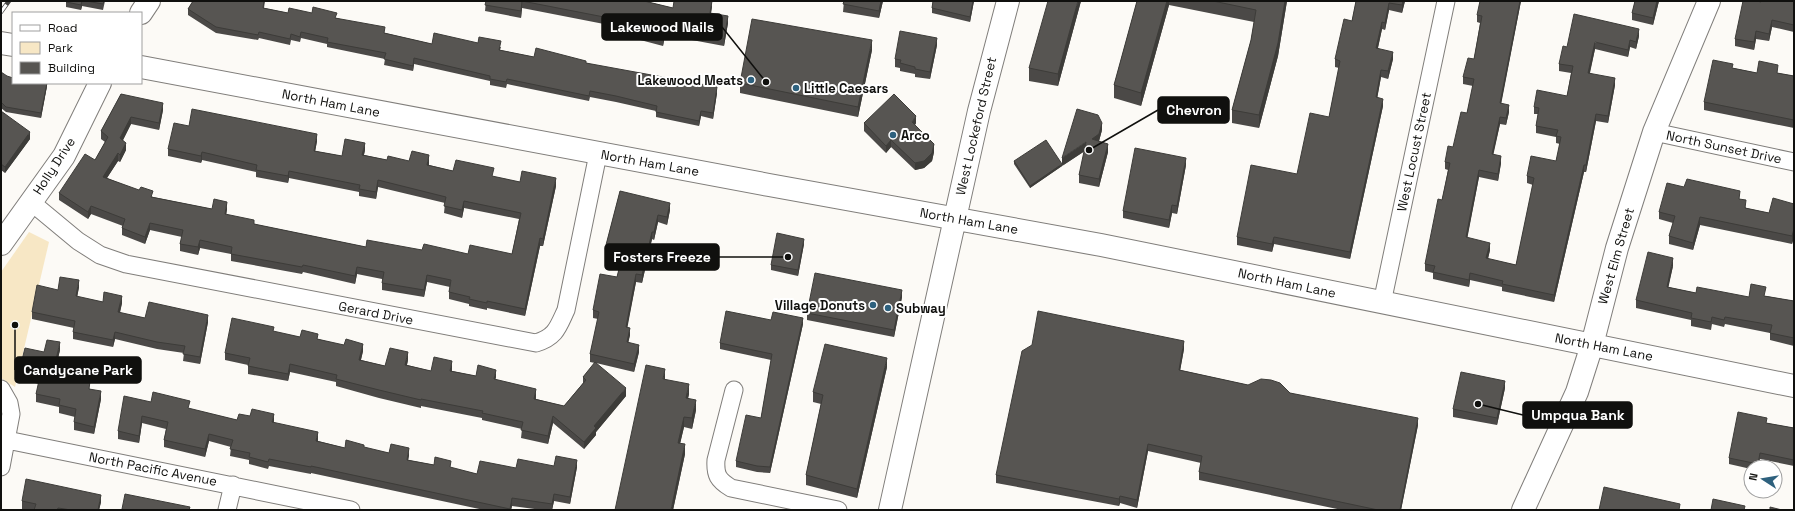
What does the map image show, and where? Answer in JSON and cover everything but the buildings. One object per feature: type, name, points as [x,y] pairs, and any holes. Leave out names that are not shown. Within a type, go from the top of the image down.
[{"type":"main road","points":[[142,12],[149,1]]},
{"type":"main road","name":"West Lockeford Street","points":[[890,510],[954,219],[992,57],[1008,1]]},
{"type":"main road","name":"West Elm Street","points":[[1523,510],[1577,392],[1592,345],[1617,248],[1654,132],[1709,1]]},
{"type":"main road","points":[[1,43],[12,45]]},
{"type":"main road","name":"North Ham Lane","points":[[142,67],[598,154],[1102,245],[1794,386]]},
{"type":"main road","name":"Holly Drive","points":[[1,244],[64,156],[100,84]]},
{"type":"street","name":"West Locust Street","points":[[1382,303],[1446,1]]},
{"type":"street","name":"North Sunset Drive","points":[[1654,132],[1794,162]]},
{"type":"street","name":"Gerard Drive","points":[[31,202],[78,241],[100,255],[126,264],[536,343],[548,339],[557,330],[566,310],[598,154]]},
{"type":"street","points":[[1,389],[9,403],[10,414],[7,440],[1,467]]},
{"type":"street","points":[[734,390],[716,460],[715,472],[720,482],[731,488],[838,510]]},
{"type":"street","name":"North Pacific Avenue","points":[[7,440],[351,510]]},
{"type":"street","points":[[227,510],[233,485]]},
{"type":"green space","points":[[29,232],[49,242],[15,387],[1,378],[1,272]]},
{"type":"railway","points":[[1,12],[9,1]]},
{"type":"place","name":"Lakewood Meats","points":[[751,80]]},
{"type":"place","name":"Lakewood Nails","points":[[766,82]]},
{"type":"place","name":"Little Caesars","points":[[796,88]]},
{"type":"place","name":"Arco","points":[[893,135]]},
{"type":"place","name":"Chevron","points":[[1089,150]]},
{"type":"place","name":"Fosters Freeze","points":[[788,257]]},
{"type":"place","name":"Village Donuts","points":[[873,305]]},
{"type":"place","name":"Subway","points":[[888,308]]},
{"type":"place","name":"Candycane Park","points":[[15,325]]},
{"type":"place","name":"Umpqua Bank","points":[[1478,404]]}]
